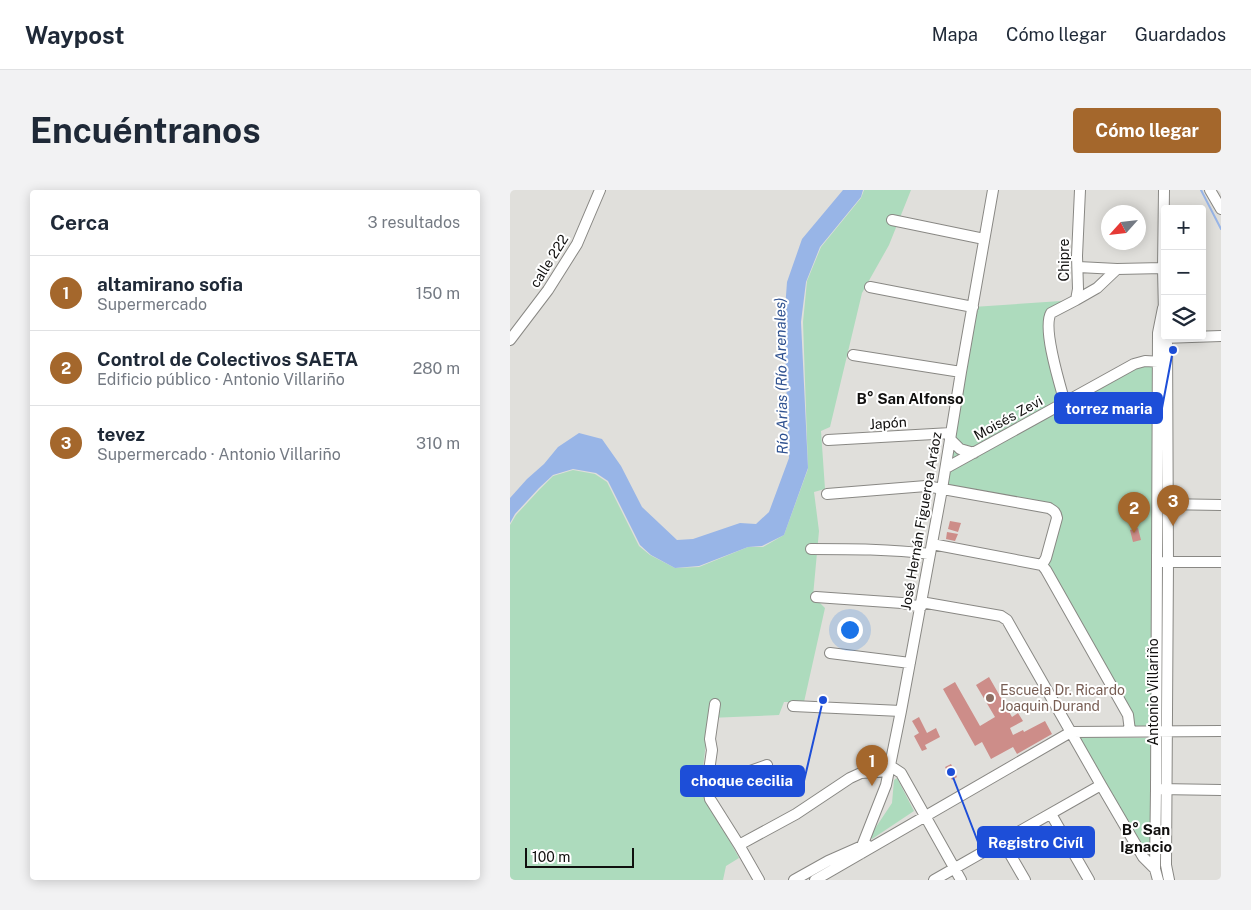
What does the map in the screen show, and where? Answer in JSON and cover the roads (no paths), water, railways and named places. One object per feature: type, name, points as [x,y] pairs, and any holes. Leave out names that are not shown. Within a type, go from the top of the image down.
[{"type":"street","name":"calle 222","points":[[510,340],[548,290],[576,244],[600,190]]},
{"type":"street","name":"José Hernán Figueroa Aráoz","points":[[862,850],[882,794],[901,712],[946,468],[993,190]]},
{"type":"street","name":"Chipre","points":[[1065,403],[1052,353],[1049,316],[1051,312],[1076,300],[1078,289],[1080,190]]},
{"type":"street","points":[[1163,250],[1164,190]]},
{"type":"street","points":[[1210,190],[1221,209]]},
{"type":"street","points":[[892,220],[984,239]]},
{"type":"street","points":[[1078,267],[1117,269],[1161,268]]},
{"type":"street","points":[[1076,300],[1097,288],[1117,269]]},
{"type":"street","points":[[870,287],[973,307]]},
{"type":"street","points":[[1161,323],[1158,333],[1161,336]]},
{"type":"street","points":[[1206,337],[1221,336]]},
{"type":"street","points":[[1164,340],[1162,362],[1162,504],[1221,504]]},
{"type":"street","points":[[853,355],[961,372]]},
{"type":"street","name":"Moisés Zevi","points":[[946,468],[1139,362],[1162,362]]},
{"type":"street","points":[[950,436],[960,449],[974,452]]},
{"type":"street","name":"Japón","points":[[828,440],[950,436]]},
{"type":"street","points":[[827,494],[926,486],[1049,508],[1053,510],[1057,518],[1046,558],[1042,565]]},
{"type":"street","name":"Antonio Villariño","points":[[1162,504],[1157,562],[1161,789],[1166,865],[1169,880]]},
{"type":"street","name":"Antonio Villariño","points":[[1161,731],[1168,562],[1162,504]]},
{"type":"street","points":[[811,549],[869,549],[910,552],[931,549],[1042,565]]},
{"type":"street","points":[[1157,562],[1221,562]]},
{"type":"street","points":[[1042,565],[1128,715],[1130,731]]},
{"type":"street","points":[[816,597],[921,605],[1005,618],[1143,857],[1154,869],[1158,880]]},
{"type":"street","points":[[830,653],[910,663]]},
{"type":"street","points":[[715,704],[710,739],[712,750],[708,786],[710,799],[759,880]]},
{"type":"street","points":[[793,706],[901,712]]},
{"type":"street","points":[[794,880],[828,861],[880,842],[1071,732],[1221,731]]},
{"type":"street","points":[[708,786],[767,765]]},
{"type":"street","points":[[739,845],[796,814],[850,778],[861,773],[889,768],[901,773],[961,880]]},
{"type":"street","points":[[934,880],[1101,785]]},
{"type":"street","points":[[1161,789],[1221,790]]},
{"type":"street","name":"Antonio Villariño","points":[[1154,869],[1161,789]]},
{"type":"street","points":[[1051,814],[1089,880]]},
{"type":"street","points":[[1003,842],[1025,880]]},
{"type":"street","points":[[815,880],[862,850]]},
{"type":"water","points":[[843,190],[863,190],[861,197],[820,247],[806,282],[801,322],[808,468],[784,535],[762,546],[748,547],[699,566],[675,568],[651,555],[640,545],[608,481],[596,473],[573,469],[553,475],[515,514],[510,523],[510,498],[558,447],[579,433],[602,439],[621,466],[642,507],[677,540],[693,539],[740,523],[756,524],[769,512],[789,458],[784,323],[787,282],[802,239]]},
{"type":"waterway","points":[[1201,190],[1221,229]]},
{"type":"place","name":"torrez maria","points":[[1173,350]]},
{"type":"place","name":"tevez","points":[[1173,526]]},
{"type":"place","name":"Control de Colectivos SAETA","points":[[1134,533]]},
{"type":"place","name":"Escuela Dr. Ricardo Joaquin Durand","points":[[990,698]]},
{"type":"place","name":"choque cecilia","points":[[823,700]]},
{"type":"place","name":"Registro Civíl","points":[[951,772]]},
{"type":"place","name":"altamirano sofia","points":[[872,786]]},
{"type":"district","name":"B° San Alfonso","points":[[910,398]]},
{"type":"district","name":"B° San Ignacio","points":[[1146,838]]},
{"type":"water label","name":"Río Arias (Río Arenales)","points":[[781,376]]}]
